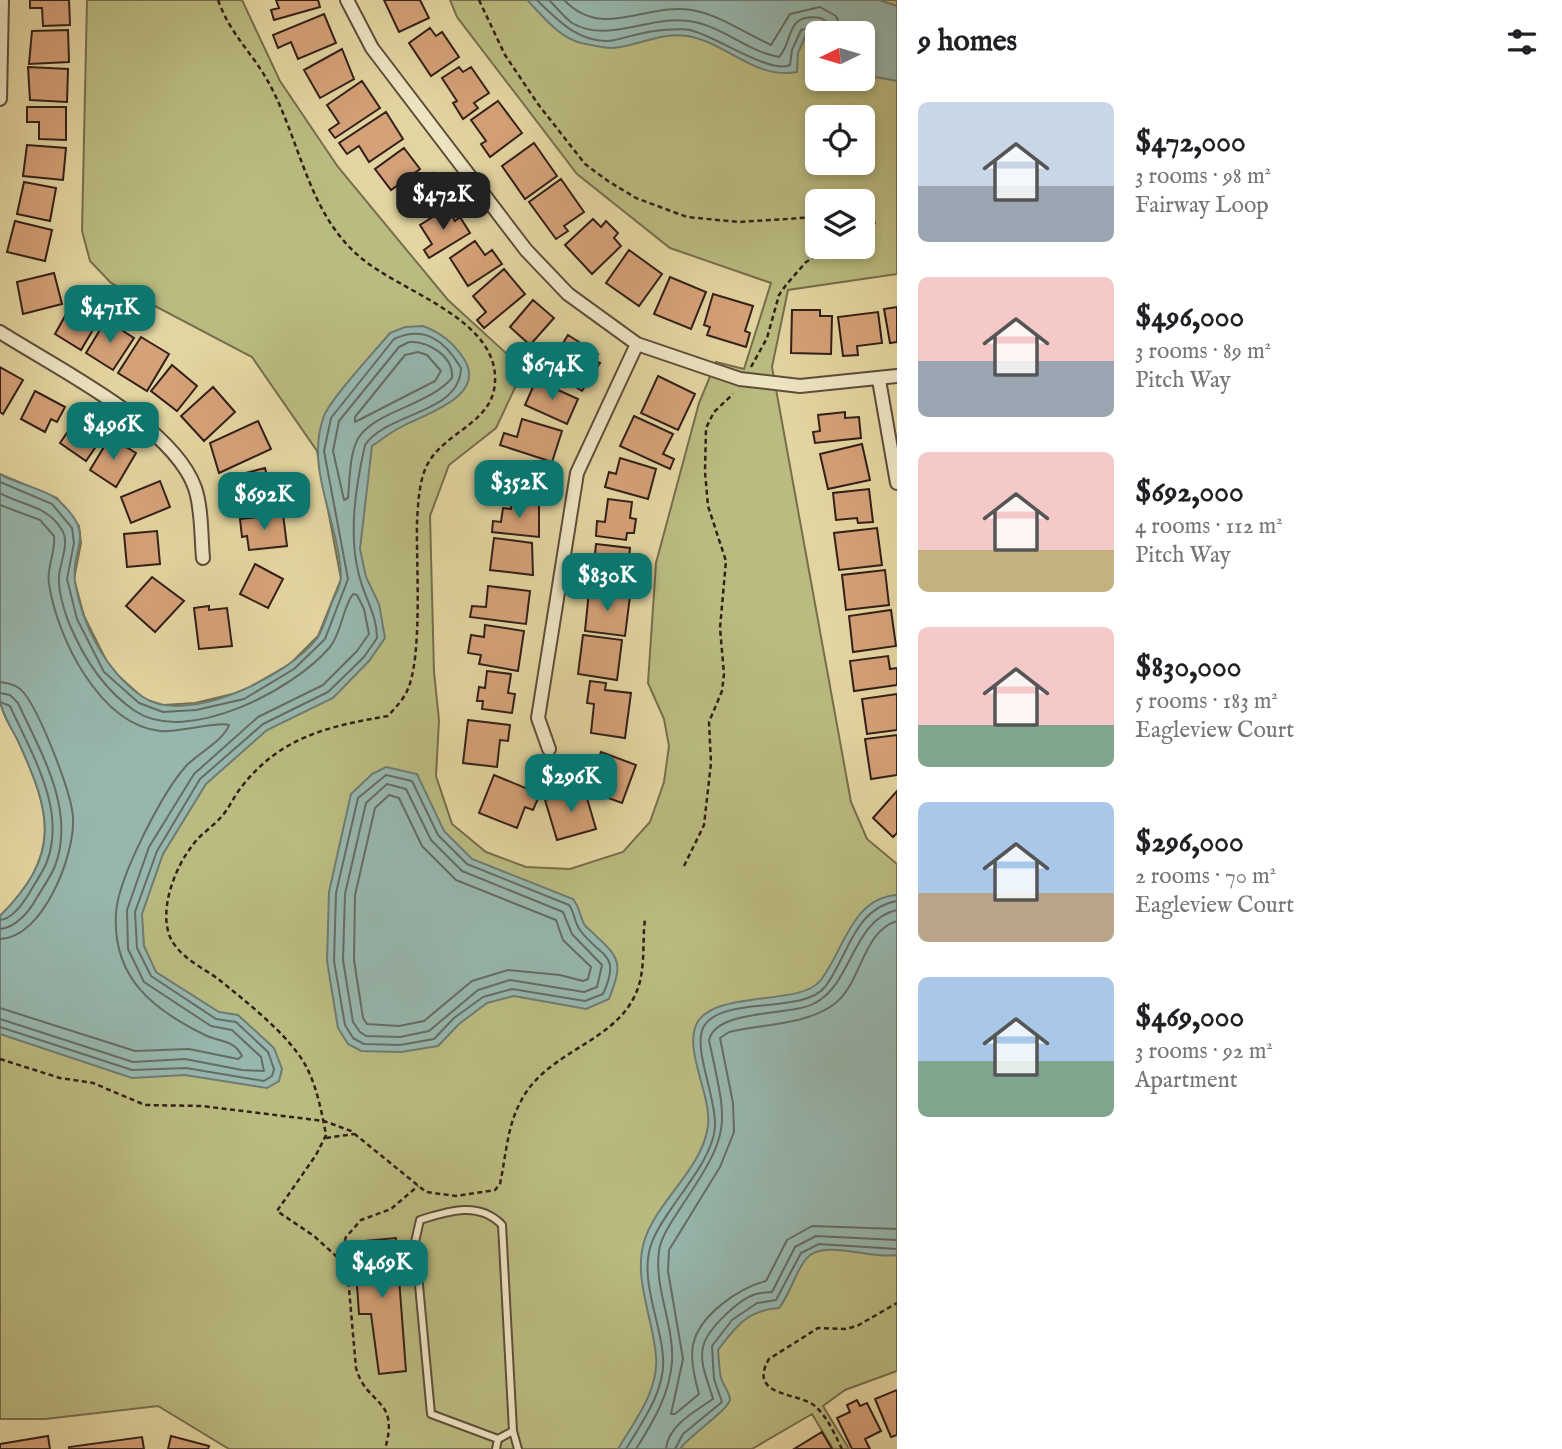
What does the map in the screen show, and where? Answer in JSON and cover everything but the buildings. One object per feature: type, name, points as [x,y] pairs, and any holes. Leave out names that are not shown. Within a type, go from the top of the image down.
[{"type":"street","points":[[0,99],[2,0]]},
{"type":"street","points":[[347,0],[372,47],[526,250],[568,294],[637,344],[740,379],[800,386],[879,380],[897,376]]},
{"type":"street","points":[[0,332],[156,434],[181,462],[195,489],[203,558]]},
{"type":"street","points":[[549,749],[538,718],[577,473],[637,344]]},
{"type":"street","points":[[879,380],[897,483]]},
{"type":"lane","points":[[498,1439],[431,1414],[415,1242],[420,1220],[448,1211],[475,1209],[493,1216],[502,1225],[513,1430],[518,1449]]},
{"type":"lane","points":[[496,1449],[498,1439],[513,1430]]},
{"type":"path","points":[[218,0],[235,37],[263,72],[275,93],[321,210],[338,235],[383,276],[447,311],[470,329],[490,354],[495,374],[494,388],[485,412],[428,464],[421,486],[416,558],[416,648],[407,691],[388,716],[324,728],[298,740],[267,761],[241,786],[222,817],[192,846],[175,879],[166,918],[173,942],[188,959],[243,999],[273,1026],[307,1068],[324,1121],[325,1139],[277,1211],[339,1256],[347,1266],[360,1381],[387,1408],[389,1433],[384,1449]]},
{"type":"path","points":[[479,0],[505,55],[533,96],[585,164],[608,181],[636,198],[687,218],[739,222],[805,218]]},
{"type":"path","points":[[751,367],[767,338],[779,295],[811,259]]},
{"type":"path","points":[[684,866],[704,825],[711,763],[709,722],[722,691],[724,674],[720,628],[726,561],[708,506],[705,472],[706,428],[714,412],[733,394]]},
{"type":"path","points":[[0,1059],[60,1078],[93,1083],[145,1105],[202,1106],[324,1121],[354,1134],[426,1192],[456,1196],[495,1190],[521,1100],[544,1071],[611,1024],[631,1004],[638,990],[645,919]]},
{"type":"path","points":[[325,1139],[354,1134]]},
{"type":"path","points":[[339,1256],[346,1237],[361,1220],[391,1209],[418,1186]]},
{"type":"path","points":[[842,1449],[816,1406],[776,1392],[764,1376],[765,1366],[769,1359],[818,1328],[845,1329],[857,1326],[897,1304]]},
{"type":"green space","points":[[87,0],[242,0],[280,81],[338,167],[448,300],[519,365],[520,377],[496,428],[449,465],[430,516],[434,672],[439,720],[436,776],[452,824],[486,852],[526,867],[570,869],[623,852],[650,822],[664,782],[669,746],[664,719],[648,683],[656,563],[699,403],[716,362],[744,369],[771,283],[670,248],[577,174],[457,17],[450,0],[897,0],[897,274],[788,290],[772,367],[851,802],[867,839],[897,864],[897,1371],[845,1390],[823,1406],[849,1449],[833,1449],[812,1414],[752,1449],[229,1449],[158,1406],[45,1419],[0,1419],[0,916],[20,894],[33,873],[42,853],[45,834],[39,792],[0,699],[0,474],[57,498],[79,526],[81,543],[74,579],[84,616],[110,668],[144,699],[163,705],[195,703],[241,692],[290,664],[318,636],[341,579],[317,451],[252,357],[111,283],[90,261],[82,231]]},
{"type":"water","points":[[527,0],[879,0],[897,6],[897,81],[875,76],[875,21],[805,21],[805,37],[798,53],[797,72],[782,73],[754,66],[715,45],[687,36],[668,36],[613,48],[581,43],[565,36]]},
{"type":"water","points":[[423,326],[451,343],[464,359],[469,372],[467,384],[449,403],[399,428],[372,446],[360,549],[366,577],[379,604],[385,638],[369,661],[333,698],[267,730],[206,784],[163,854],[142,914],[144,946],[156,972],[219,1012],[238,1015],[274,1048],[282,1069],[279,1081],[267,1088],[185,1075],[132,1078],[0,1034],[0,916],[20,894],[33,873],[42,853],[45,834],[39,792],[0,699],[0,474],[53,496],[77,523],[80,541],[74,570],[83,615],[107,661],[130,687],[143,697],[162,705],[185,706],[236,692],[285,667],[318,637],[341,577],[335,537],[320,476],[319,436],[324,416],[344,387],[390,333],[405,327]]},
{"type":"water","points":[[386,767],[417,774],[444,831],[472,859],[573,899],[585,926],[605,944],[615,958],[616,979],[609,999],[586,1009],[514,996],[487,1003],[459,1024],[438,1046],[401,1052],[361,1051],[348,1044],[338,1028],[327,961],[329,892],[351,794],[372,774]]},
{"type":"water","points":[[897,895],[897,1255],[835,1250],[813,1253],[802,1265],[779,1308],[751,1316],[718,1350],[721,1378],[730,1399],[724,1409],[680,1449],[618,1449],[650,1393],[656,1369],[654,1343],[642,1285],[641,1256],[644,1242],[658,1213],[697,1157],[708,1126],[706,1101],[693,1046],[697,1023],[707,1013],[721,1006],[810,989],[820,981],[850,928],[869,905],[881,898]]}]
